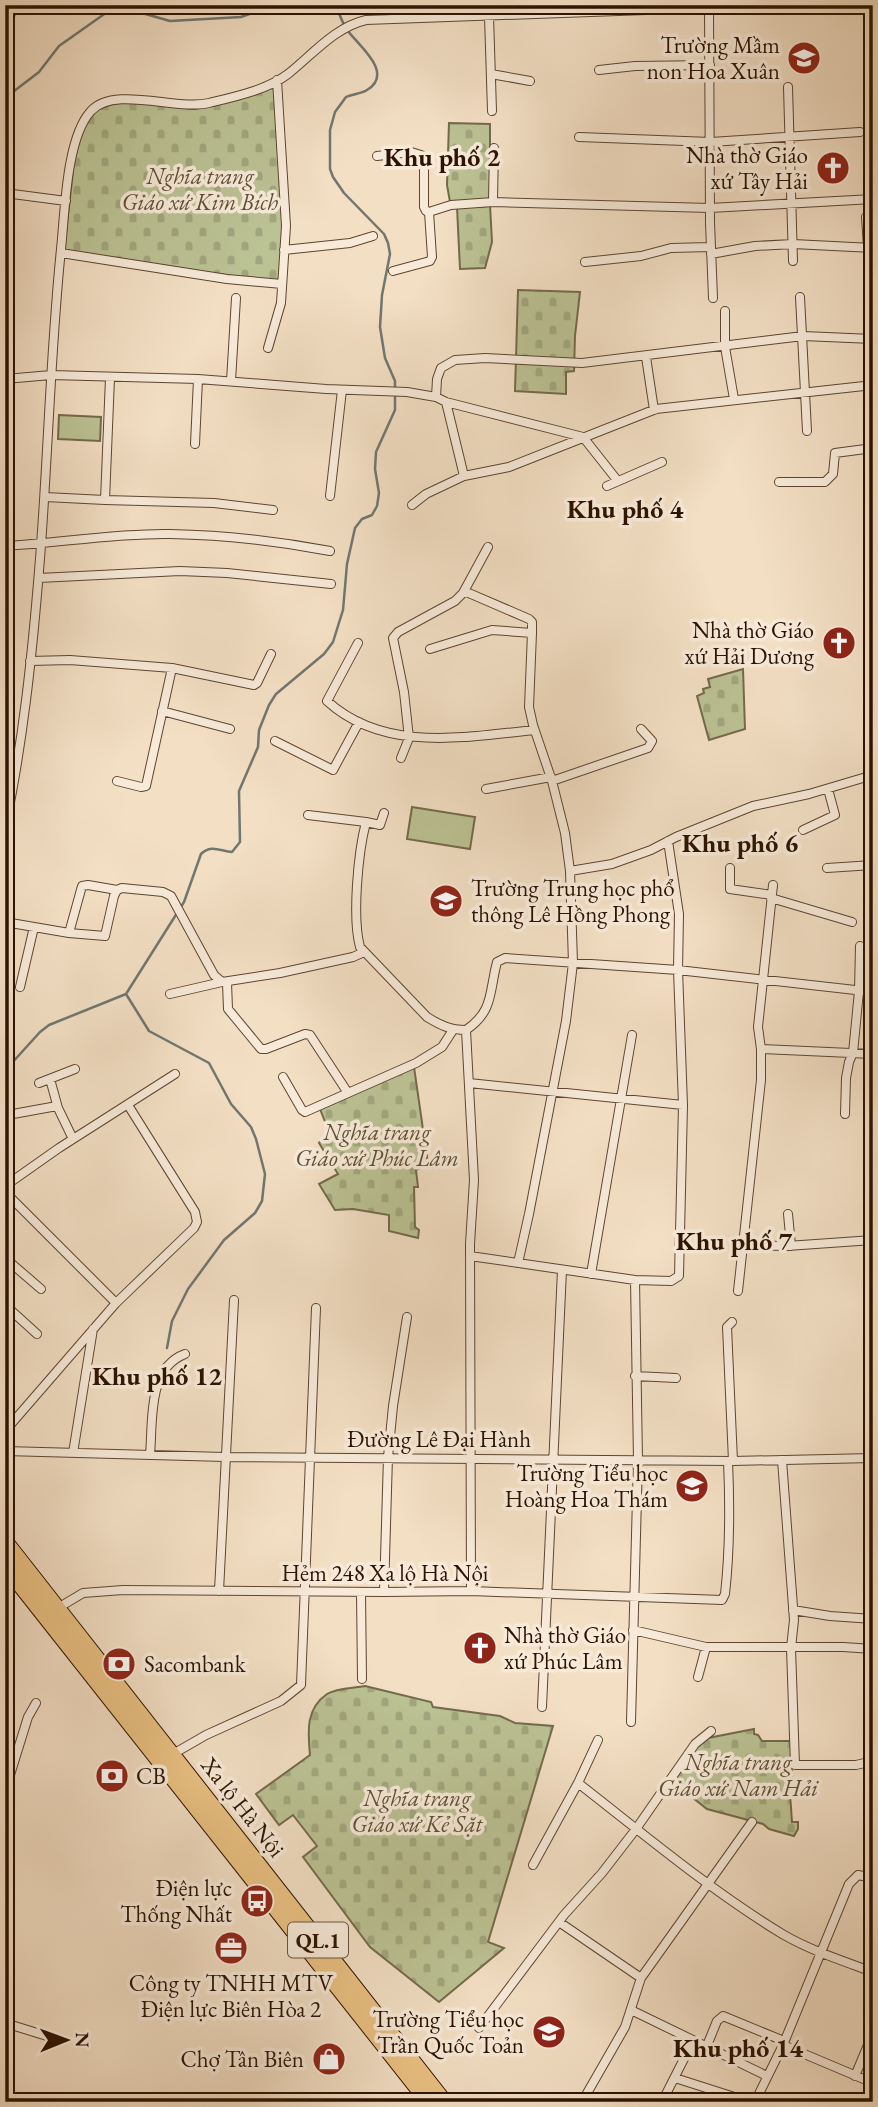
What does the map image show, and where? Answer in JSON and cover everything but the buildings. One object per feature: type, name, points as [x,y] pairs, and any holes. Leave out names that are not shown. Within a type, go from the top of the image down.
[{"type":"highway","name":"Xa lộ Hà Nội","points":[[5,1542],[58,1608],[167,1758]]},
{"type":"highway","name":"Xa lộ Hà Nội","points":[[5,1565],[186,1782],[358,2002],[429,2102]]},
{"type":"highway","name":"Xa lộ Hà Nội","points":[[358,2002],[444,2102]]},
{"type":"street","points":[[5,30],[14,5]]},
{"type":"street","points":[[5,827],[13,791],[39,578],[51,375],[66,201],[79,129],[94,107],[129,99],[194,106],[256,89],[277,80],[351,25],[376,19],[489,16],[548,9],[782,5]]},
{"type":"street","points":[[709,7],[710,251],[713,299]]},
{"type":"street","points":[[489,16],[492,111]]},
{"type":"street","points":[[598,70],[635,66],[710,65]]},
{"type":"street","points":[[491,74],[530,80]]},
{"type":"street","points":[[268,348],[281,303],[286,226],[277,80]]},
{"type":"street","points":[[788,87],[793,261]]},
{"type":"street","points":[[579,137],[711,142],[860,132]]},
{"type":"street","points":[[493,202],[494,148]]},
{"type":"street","points":[[377,156],[411,152],[421,155],[424,163],[424,207],[429,212],[432,257],[425,263],[393,271]]},
{"type":"street","points":[[5,193],[66,201]]},
{"type":"street","points":[[429,212],[451,205],[493,202],[710,208],[873,200]]},
{"type":"street","points":[[584,262],[632,257],[671,248],[710,251],[793,244],[870,247],[866,216]]},
{"type":"street","points":[[284,250],[351,243],[373,236]]},
{"type":"street","points":[[61,253],[282,284]]},
{"type":"street","points":[[872,295],[873,308]]},
{"type":"street","points":[[800,297],[807,431]]},
{"type":"street","points":[[231,381],[236,298]]},
{"type":"street","points":[[725,312],[725,346],[734,399]]},
{"type":"street","points":[[436,397],[441,368],[455,360],[485,358],[582,363],[803,336],[873,339]]},
{"type":"street","points":[[646,357],[654,410]]},
{"type":"street","points":[[5,379],[51,375],[198,379],[407,392],[436,397],[446,402],[583,437],[617,480]]},
{"type":"street","points":[[105,500],[110,378]]},
{"type":"street","points":[[195,443],[198,379]]},
{"type":"street","points":[[412,505],[426,494],[464,476],[509,467],[654,410],[873,385]]},
{"type":"street","points":[[330,496],[342,390]]},
{"type":"street","points":[[446,402],[464,476]]},
{"type":"street","points":[[779,482],[825,482],[833,474],[835,453],[873,449]]},
{"type":"street","points":[[607,486],[662,461]]},
{"type":"street","points":[[45,497],[214,503],[274,510]]},
{"type":"street","points":[[5,546],[168,534],[241,538],[330,551]]},
{"type":"street","points":[[401,758],[409,738],[404,692],[393,638],[398,632],[455,601],[488,547]]},
{"type":"street","points":[[39,578],[180,571],[331,584]]},
{"type":"street","points":[[464,590],[532,622],[529,707],[534,730],[552,779],[565,833],[569,870],[573,962],[566,1021],[518,1263]]},
{"type":"street","points":[[430,649],[492,630],[533,633]]},
{"type":"street","points":[[358,643],[327,701],[359,722],[409,738],[465,737],[534,730]]},
{"type":"street","points":[[30,661],[70,660],[172,668],[254,685],[271,654]]},
{"type":"street","points":[[117,782],[146,786],[172,668]]},
{"type":"street","points":[[162,711],[230,729]]},
{"type":"street","points":[[275,740],[333,770],[359,722]]},
{"type":"street","points":[[486,789],[552,779],[650,747],[652,741],[641,729]]},
{"type":"street","points":[[569,870],[612,864],[753,806],[828,789],[873,775]]},
{"type":"street","points":[[803,830],[835,815],[828,789]]},
{"type":"street","points":[[308,815],[380,825],[384,813]]},
{"type":"street","points":[[366,822],[360,858],[358,940],[364,952],[428,1017],[453,1030],[466,1030],[484,1015],[489,1005],[494,972],[500,960],[519,958],[678,970],[873,992]]},
{"type":"street","points":[[470,1256],[635,1280],[671,1281],[679,1276],[683,1105],[678,970],[679,914],[668,841]]},
{"type":"street","points":[[827,868],[873,865]]},
{"type":"street","points":[[730,868],[730,889],[771,896],[852,922]]},
{"type":"street","points":[[738,1291],[761,1080],[758,1027],[773,885]]},
{"type":"street","points":[[69,933],[82,886],[168,893],[214,975],[224,982],[228,1009],[261,1049],[305,1034],[310,1035],[348,1093]]},
{"type":"street","points":[[5,922],[105,936],[117,890]]},
{"type":"street","points":[[20,988],[34,927]]},
{"type":"street","points":[[845,1114],[846,1078],[853,1053],[859,991],[859,946]]},
{"type":"street","points":[[170,995],[337,961],[364,952]]},
{"type":"street","points":[[284,1077],[305,1112],[424,1058],[447,1042],[453,1030]]},
{"type":"street","points":[[466,1030],[474,1180],[470,1256],[471,1591]]},
{"type":"street","points":[[591,1274],[632,1035]]},
{"type":"street","points":[[761,1049],[873,1054]]},
{"type":"street","points":[[39,1083],[75,1069]]},
{"type":"street","points":[[5,1186],[175,1074]]},
{"type":"street","points":[[50,1079],[57,1106],[73,1139]]},
{"type":"street","points":[[469,1083],[683,1105]]},
{"type":"street","points":[[5,1431],[116,1303],[194,1228],[197,1222],[188,1201],[128,1105]]},
{"type":"street","points":[[13,1114],[57,1106]]},
{"type":"street","points":[[5,1192],[116,1303]]},
{"type":"street","points":[[788,1214],[791,1246]]},
{"type":"street","points":[[743,1245],[791,1246],[873,1240]]},
{"type":"street","points":[[5,1258],[40,1289]]},
{"type":"street","points":[[542,1707],[562,1269]]},
{"type":"street","points":[[631,1723],[638,1460],[635,1280]]},
{"type":"street","points":[[219,1591],[234,1300]]},
{"type":"street","points":[[5,1305],[37,1334]]},
{"type":"street","points":[[167,1758],[206,1735],[281,1701],[300,1688],[316,1308]]},
{"type":"street","points":[[384,1592],[388,1457],[407,1317]]},
{"type":"street","points":[[731,1461],[727,1327],[732,1322]]},
{"type":"street","points":[[73,1454],[93,1329]]},
{"type":"street","points":[[150,1455],[158,1382],[174,1358],[185,1354]]},
{"type":"street","points":[[635,1376],[676,1378]]},
{"type":"street","name":"Đường Lê Đại Hành","points":[[5,1451],[225,1457],[731,1461],[873,1458]]},
{"type":"street","points":[[782,1460],[793,1610],[791,1648],[794,1765],[856,1765],[873,1761]]},
{"type":"street","name":"Hẻm 248 Xa lộ Hà Nội","points":[[58,1608],[74,1597],[93,1591],[471,1591],[717,1600],[725,1597],[727,1582],[731,1461]]},
{"type":"street","points":[[361,1592],[362,1679]]},
{"type":"street","points":[[793,1610],[873,1619]]},
{"type":"street","points":[[633,1630],[706,1647],[873,1649]]},
{"type":"street","points":[[698,1677],[706,1647]]},
{"type":"street","points":[[5,1791],[27,1717],[36,1703]]},
{"type":"street","points":[[479,2028],[559,1922],[636,1829],[695,1744],[711,1731]]},
{"type":"street","points":[[533,1865],[598,1740]]},
{"type":"street","points":[[578,1783],[636,1829],[785,1936],[873,1972]]},
{"type":"street","points":[[582,2102],[625,2027],[641,1978],[752,1822]]},
{"type":"street","points":[[675,2078],[752,2102],[783,2043],[851,1880],[858,1875],[873,1878]]},
{"type":"street","points":[[559,1922],[641,1978]]},
{"type":"street","points":[[631,2010],[767,2076]]},
{"type":"street","points":[[706,2048],[723,2016],[873,2083]]},
{"type":"street","points":[[5,2023],[47,2036]]},
{"type":"street","points":[[855,2076],[873,2033]]},
{"type":"street","points":[[662,2102],[693,2041]]},
{"type":"green space","name":"Nghĩa trang Giáo xứ Kim Bích","points":[[275,84],[283,226],[279,281],[198,272],[64,251],[75,153],[81,131],[95,110],[116,103],[130,102],[195,109]]},
{"type":"green space","points":[[449,123],[490,124],[490,200],[450,202],[447,185]]},
{"type":"green space","points":[[490,205],[492,242],[485,268],[460,269],[457,207]]},
{"type":"green space","points":[[518,290],[580,292],[574,371],[566,372],[566,394],[515,391]]},
{"type":"green space","points":[[59,415],[101,417],[100,441],[58,439]]},
{"type":"green space","points":[[743,669],[745,729],[709,740],[697,696],[704,693],[703,689],[710,687],[708,679]]},
{"type":"green space","points":[[412,807],[475,817],[470,849],[407,839]]},
{"type":"green space","name":"Nghĩa trang Giáo xứ Phúc Lâm","points":[[414,1067],[428,1164],[416,1170],[418,1187],[414,1187],[415,1227],[419,1230],[418,1238],[389,1231],[389,1215],[353,1209],[335,1210],[319,1184],[338,1174],[319,1143],[333,1131],[326,1124],[320,1109]]},
{"type":"green space","name":"Nghĩa trang Giáo xứ Kẻ Sặt","points":[[365,1686],[431,1702],[433,1707],[500,1716],[515,1723],[553,1726],[488,1942],[504,1948],[439,2002],[370,1947],[303,1857],[317,1846],[293,1815],[279,1825],[256,1794],[310,1755],[311,1714],[320,1700],[335,1690]]},
{"type":"green space","name":"Nghĩa trang Giáo xứ Nam Hải","points":[[754,1729],[754,1734],[762,1741],[791,1741],[792,1778],[789,1779],[792,1822],[798,1822],[794,1836],[769,1829],[763,1824],[707,1809],[673,1782],[697,1746],[708,1738]]},
{"type":"waterway","points":[[5,98],[39,72],[59,46],[110,10],[128,9],[170,21],[241,17],[262,5]]},
{"type":"waterway","points":[[167,1348],[172,1321],[188,1289],[224,1240],[255,1213],[262,1201],[265,1174],[251,1127],[231,1104],[209,1063],[149,1031],[126,994],[184,902],[201,854],[212,849],[232,852],[240,842],[239,791],[258,747],[259,730],[269,705],[276,694],[324,654],[333,642],[343,610],[347,564],[355,528],[362,519],[372,515],[377,506],[379,493],[375,469],[376,452],[395,410],[395,381],[385,358],[380,327],[382,295],[390,254],[388,243],[384,234],[344,193],[330,169],[330,130],[335,112],[346,97],[367,90],[375,83],[376,68],[372,59],[346,28],[336,5]]},
{"type":"waterway","points":[[5,1066],[11,1064],[49,1025],[126,994]]},
{"type":"place","name":"Trường Mầm non Hoa Xuân","points":[[804,58]]},
{"type":"place","name":"Nhà thờ Giáo xứ Tây Hải","points":[[833,168]]},
{"type":"place","name":"Nhà thờ Giáo xứ Hải Dương","points":[[839,643]]},
{"type":"place","name":"Trường Trung học phổ thông Lê Hồng Phong","points":[[446,901]]},
{"type":"place","name":"Trường Tiểu học Hoàng Hoa Thám","points":[[692,1486]]},
{"type":"place","name":"Nhà thờ Giáo xứ Phúc Lâm","points":[[480,1648]]},
{"type":"place","name":"Sacombank","points":[[119,1664]]},
{"type":"place","name":"CB","points":[[112,1776]]},
{"type":"place","name":"Điện lực Thống Nhất","points":[[257,1901]]},
{"type":"place","name":"Công ty TNHH MTV Điện lực Biên Hòa 2","points":[[231,1948]]},
{"type":"place","name":"Trường Tiểu học Trần Quốc Toản","points":[[549,2032]]},
{"type":"place","name":"Chợ Tân Biên","points":[[329,2059]]},
{"type":"district","name":"Khu phố 2","points":[[442,157]]},
{"type":"district","name":"Khu phố 4","points":[[625,509]]},
{"type":"district","name":"Khu phố 6","points":[[740,843]]},
{"type":"district","name":"Khu phố 7","points":[[734,1241]]},
{"type":"district","name":"Khu phố 12","points":[[157,1376]]},
{"type":"district","name":"Khu phố 14","points":[[738,2048]]}]
